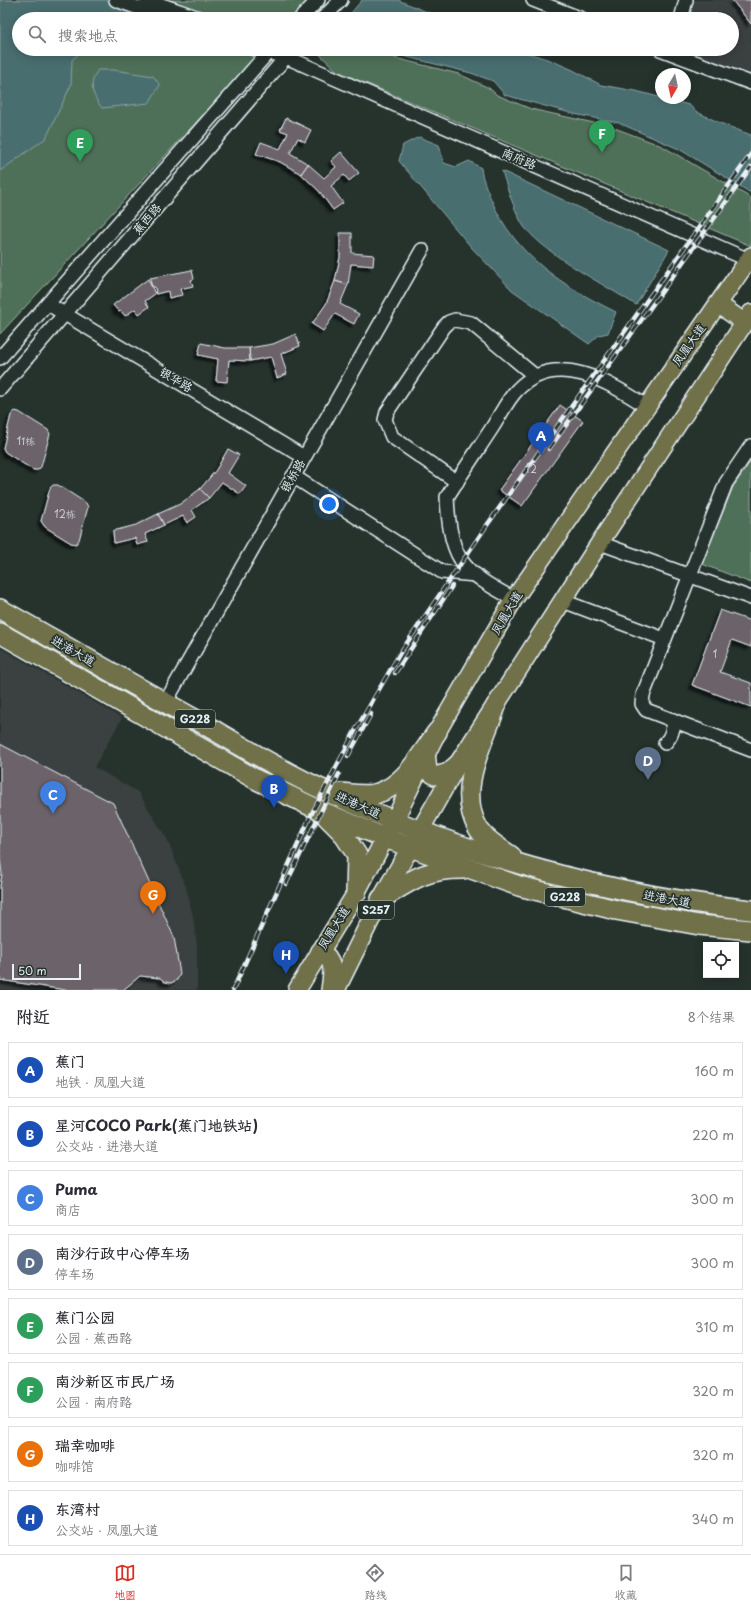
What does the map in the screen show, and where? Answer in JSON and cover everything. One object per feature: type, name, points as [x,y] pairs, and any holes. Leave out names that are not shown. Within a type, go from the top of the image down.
[{"type":"highway","name":"进港大道","points":[[0,609],[279,767],[328,792],[394,821],[419,831],[525,866],[621,890],[702,905],[751,910]]},
{"type":"highway","name":"进港大道","points":[[0,633],[255,779],[321,811],[410,848],[519,886],[616,910],[699,925],[751,930]]},
{"type":"highway","points":[[496,706],[473,770],[469,793],[471,811],[479,829],[493,843],[525,866]]},
{"type":"highway","points":[[328,792],[377,794],[392,787],[403,778],[437,732]]},
{"type":"highway","points":[[321,811],[342,832],[357,855],[356,893]]},
{"type":"highway","points":[[490,876],[486,866],[491,858],[496,856]]},
{"type":"highway","points":[[382,899],[412,879],[426,873],[445,869],[470,869]]},
{"type":"main road","name":"凤凰大道","points":[[297,990],[356,893],[394,821],[426,752],[514,599],[646,406],[750,259]]},
{"type":"main road","points":[[419,831],[459,762],[600,543],[748,318],[718,304]]},
{"type":"main road","points":[[426,752],[428,771],[435,776],[448,772],[459,762]]},
{"type":"main road","name":"S257","points":[[336,990],[382,899],[419,831]]},
{"type":"main road","points":[[320,951],[330,958],[330,990]]},
{"type":"street","points":[[116,0],[149,12]]},
{"type":"street","points":[[146,0],[181,12]]},
{"type":"street","points":[[307,12],[318,0]]},
{"type":"street","points":[[329,12],[341,0]]},
{"type":"street","points":[[533,0],[564,12]]},
{"type":"street","points":[[683,12],[686,0]]},
{"type":"street","name":"蕉西路","points":[[0,358],[275,56]]},
{"type":"street","name":"蕉西路","points":[[0,389],[65,314],[276,56]]},
{"type":"street","name":"南府路","points":[[288,56],[750,259]]},
{"type":"street","points":[[685,56],[751,83]]},
{"type":"street","name":"银桥路","points":[[165,703],[292,476],[422,250]]},
{"type":"street","name":"银华路","points":[[48,304],[304,457]]},
{"type":"street","points":[[457,482],[392,437],[385,420],[387,412],[444,327],[449,322],[455,320],[471,323],[536,376]]},
{"type":"street","points":[[514,599],[476,575],[461,560],[454,545],[447,497],[517,390],[536,376],[556,372],[576,372],[605,381],[646,406]]},
{"type":"street","points":[[751,446],[726,483],[688,575],[643,695],[642,704],[646,710],[751,750]]},
{"type":"street","points":[[292,476],[442,572],[476,575]]},
{"type":"street","points":[[600,543],[751,598]]},
{"type":"street","points":[[563,601],[664,639]]},
{"type":"shaded area","points":[[693,0],[751,0],[751,74],[701,56],[739,56],[739,12],[690,12]]},
{"type":"shaded area","points":[[0,648],[122,718],[94,767],[138,792],[167,839],[187,890],[193,917],[197,945],[197,990],[0,990]]},
{"type":"green space","points":[[0,0],[310,0],[299,12],[12,12],[12,56],[258,56],[0,334]]},
{"type":"green space","points":[[321,56],[391,56],[459,74],[489,88],[497,95],[531,109],[612,127],[662,146],[751,198],[751,246],[337,71]]},
{"type":"green space","points":[[751,461],[751,583],[702,564],[733,487]]},
{"type":"water","points":[[0,0],[153,0],[145,12],[12,12],[12,56],[76,56],[72,60],[71,85],[46,138],[0,171]]},
{"type":"water","points":[[362,0],[398,0],[427,12],[352,12]]},
{"type":"water","points":[[403,56],[537,56],[573,70],[601,85],[655,96],[655,104],[689,105],[697,112],[751,135],[751,193],[679,149],[619,123],[574,114],[505,95],[493,81],[471,73]]},
{"type":"water","points":[[98,70],[114,70],[153,76],[160,85],[149,103],[102,108],[92,89],[93,80]]},
{"type":"water","points":[[419,137],[439,145],[444,163],[456,167],[469,161],[481,168],[486,188],[501,219],[513,237],[527,253],[559,280],[616,312],[608,333],[599,335],[589,344],[512,290],[471,247],[399,161],[403,145]]},
{"type":"water","points":[[502,171],[669,250],[636,305],[563,260],[549,250],[525,228],[509,193]]},
{"type":"building","points":[[732,0],[751,0],[751,24]]},
{"type":"building","points":[[286,118],[311,130],[305,142],[298,138],[290,153],[308,164],[301,174],[280,162],[256,154],[261,142],[280,149],[288,133],[280,130]]},
{"type":"building","points":[[341,152],[359,173],[349,181],[344,175],[331,186],[343,203],[333,210],[319,191],[301,174],[308,164],[324,178],[336,167],[331,161]]},
{"type":"building","points":[[340,233],[352,233],[352,253],[374,255],[373,266],[351,264],[348,285],[335,281],[340,257]]},
{"type":"building","points":[[192,270],[194,279],[191,280],[193,286],[180,289],[182,295],[169,298],[168,291],[156,294],[155,287],[151,284],[150,278]]},
{"type":"building","points":[[148,279],[155,294],[145,301],[149,307],[139,314],[135,309],[125,316],[121,311],[119,312],[113,305]]},
{"type":"building","points":[[335,281],[348,285],[340,304],[359,314],[354,324],[335,314],[323,331],[312,324],[326,304]]},
{"type":"building","points":[[296,334],[300,346],[281,354],[287,374],[277,378],[271,357],[250,361],[249,348],[273,344]]},
{"type":"building","points":[[201,343],[225,348],[249,348],[250,361],[229,360],[227,382],[216,381],[218,359],[198,355]]},
{"type":"building","points":[[560,405],[583,421],[522,506],[499,490]]},
{"type":"building","points":[[15,411],[48,430],[50,434],[41,467],[38,470],[33,470],[5,452],[3,448],[11,415]]},
{"type":"building","points":[[228,449],[239,455],[228,473],[246,486],[240,494],[222,482],[209,498],[200,489],[216,470]]},
{"type":"building","points":[[53,485],[58,485],[86,503],[88,507],[79,540],[76,544],[71,543],[45,527],[41,521],[50,488]]},
{"type":"building","points":[[200,489],[209,498],[192,510],[196,517],[187,523],[183,516],[164,525],[158,514],[180,504]]},
{"type":"building","points":[[158,514],[164,525],[145,534],[148,542],[137,545],[135,538],[114,543],[113,531],[136,525]]},
{"type":"building","points":[[720,610],[751,621],[751,647],[732,640],[720,672],[751,683],[751,707],[692,685]]},
{"type":"building","points":[[0,744],[113,803],[174,937],[180,974],[177,980],[171,983],[165,982],[160,978],[140,976],[123,990],[65,990],[0,980],[0,886],[2,874],[0,858]]},
{"type":"railway","points":[[233,990],[311,815],[355,731],[400,653],[485,528],[751,154]]},
{"type":"railway","points":[[549,449],[751,167]]},
{"type":"railway","points":[[395,673],[452,586]]},
{"type":"railway","points":[[348,756],[371,714]]},
{"type":"railway","points":[[286,884],[339,774]]},
{"type":"place","name":"南沙新区市民广场","points":[[602,153]]},
{"type":"place","name":"蕉门公园","points":[[80,162]]},
{"type":"place","name":"蕉门","points":[[541,455]]},
{"type":"place","name":"南沙行政中心停车场","points":[[648,780]]},
{"type":"place","name":"星河COCO Park(蕉门地铁站)","points":[[274,808]]},
{"type":"place","name":"Puma","points":[[53,814]]},
{"type":"place","name":"瑞幸咖啡","points":[[153,914]]},
{"type":"place","name":"东湾村","points":[[286,974]]}]
